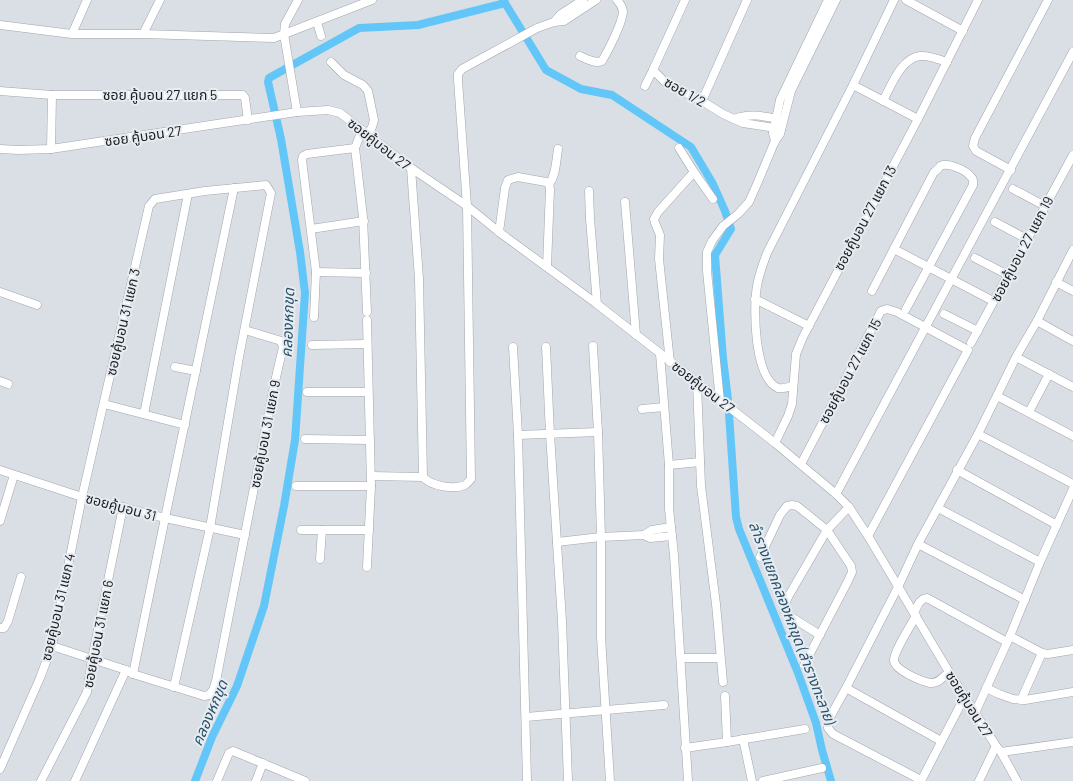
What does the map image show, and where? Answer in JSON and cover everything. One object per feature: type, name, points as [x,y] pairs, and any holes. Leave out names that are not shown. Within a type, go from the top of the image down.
[{"type":"street","points":[[72,34],[87,0]]},
{"type":"street","points":[[143,34],[160,0]]},
{"type":"street","points":[[298,0],[285,24],[284,34],[298,112]]},
{"type":"street","points":[[0,25],[72,34],[274,38],[372,0]]},
{"type":"street","points":[[554,22],[561,14],[583,0]]},
{"type":"street","points":[[411,168],[419,279],[423,477],[427,482],[444,486],[459,486],[466,484],[471,479],[467,206],[458,74],[462,69],[523,35],[554,22],[564,21],[596,0]]},
{"type":"street","points":[[580,56],[598,63],[602,61],[623,12],[621,4],[617,0]]},
{"type":"street","name":"ซอย 1/2","points":[[684,0],[653,70],[667,84],[702,101],[723,114],[743,123],[778,128]]},
{"type":"street","points":[[702,101],[747,0]]},
{"type":"street","points":[[720,401],[707,261],[708,252],[712,241],[723,226],[749,202],[774,144],[773,134],[778,128],[780,100],[784,89],[828,0]]},
{"type":"street","points":[[779,119],[836,0]]},
{"type":"street","points":[[793,386],[778,388],[763,371],[758,352],[755,318],[755,299],[761,269],[767,253],[894,0]]},
{"type":"street","points":[[906,0],[963,31]]},
{"type":"street","points":[[1010,170],[976,151],[973,146],[975,138],[1048,0]]},
{"type":"street","name":"ซอยคู้บอน 27 แยก 13","points":[[775,443],[792,404],[796,354],[963,31],[976,1]]},
{"type":"street","points":[[317,22],[322,36]]},
{"type":"street","points":[[836,494],[1073,52]]},
{"type":"street","points":[[883,101],[898,73],[910,58],[930,57],[947,62]]},
{"type":"street","points":[[331,62],[344,75],[366,87],[374,120],[372,127],[365,132],[355,148],[364,221],[366,273],[371,476],[367,567]]},
{"type":"street","points":[[645,86],[653,70]]},
{"type":"street","points":[[853,85],[918,119]]},
{"type":"street","points":[[0,91],[52,95],[51,149]]},
{"type":"street","name":"ซอย คู้บอน 27 แยก 5","points":[[52,95],[243,95],[248,120]]},
{"type":"street","name":"ซอยคู้บอน 27","points":[[285,114],[328,110],[340,113],[411,168],[467,206],[597,304],[775,443],[836,494],[849,507],[868,536],[964,698],[1017,781]]},
{"type":"street","name":"ซอย คู้บอน 27","points":[[0,148],[18,150],[51,149],[285,114]]},
{"type":"street","points":[[734,119],[743,115],[754,115],[779,119]]},
{"type":"street","points":[[314,317],[316,272],[302,160],[303,156],[307,154],[355,148]]},
{"type":"street","points":[[679,148],[713,199]]},
{"type":"street","points":[[547,266],[549,184],[554,174],[558,149]]},
{"type":"street","name":"ซอยคู้บอน 27 แยก 19","points":[[868,536],[1073,155]]},
{"type":"street","points":[[872,291],[934,172],[940,166],[956,167],[970,175],[973,179],[973,185],[906,309]]},
{"type":"street","points":[[670,362],[659,259],[660,236],[654,219],[694,172]]},
{"type":"street","points":[[499,232],[505,188],[508,180],[518,177],[549,184]]},
{"type":"street","name":"ซอยคู้บอน 31 แยก 3","points":[[82,497],[149,206],[155,199],[205,191],[266,185],[271,193],[245,330]]},
{"type":"street","points":[[75,781],[130,672],[165,518],[234,188]]},
{"type":"street","points":[[1013,189],[1045,206]]},
{"type":"street","points":[[589,191],[597,304]]},
{"type":"street","points":[[144,414],[188,194]]},
{"type":"street","points":[[625,202],[636,335]]},
{"type":"street","points":[[311,229],[364,221]]},
{"type":"street","points":[[995,222],[1027,239]]},
{"type":"street","points":[[894,249],[993,301]]},
{"type":"street","points":[[964,698],[921,781],[833,734],[828,728],[829,719],[898,587],[918,544],[978,434],[1016,357],[1073,250]]},
{"type":"street","points":[[975,258],[1008,275]]},
{"type":"street","points":[[316,272],[366,273]]},
{"type":"street","points":[[1056,282],[1073,291]]},
{"type":"street","points":[[0,292],[36,305]]},
{"type":"street","points":[[755,299],[809,326]]},
{"type":"street","name":"ซอยคู้บอน 27 แยก 15","points":[[800,464],[881,311],[891,309],[926,328],[970,346]]},
{"type":"street","points":[[944,314],[978,332]]},
{"type":"street","points":[[1037,320],[1073,341]]},
{"type":"street","points":[[174,687],[210,528],[245,330]]},
{"type":"street","name":"ซอยคู้บอน 31 แยก 9","points":[[245,330],[281,341],[283,347],[245,535]]},
{"type":"street","points":[[312,345],[367,344]]},
{"type":"street","points":[[593,346],[601,538],[601,637],[610,781]]},
{"type":"street","points":[[513,347],[518,435],[527,781]]},
{"type":"street","points":[[546,347],[562,621],[568,781]]},
{"type":"street","points":[[660,354],[669,465],[669,509],[681,658],[688,781]]},
{"type":"street","points":[[1016,357],[1073,387]]},
{"type":"street","points":[[175,367],[196,371]]},
{"type":"street","points":[[1029,412],[1049,374]]},
{"type":"street","points":[[697,382],[702,486],[723,682]]},
{"type":"street","points":[[307,392],[368,392]]},
{"type":"street","points":[[997,396],[1073,436]]},
{"type":"street","points":[[104,404],[184,425]]},
{"type":"street","points":[[642,409],[664,407]]},
{"type":"street","points":[[518,435],[598,432]]},
{"type":"street","points":[[978,434],[1073,484]]},
{"type":"street","points":[[304,439],[370,440]]},
{"type":"street","points":[[669,465],[700,462]]},
{"type":"street","name":"ซอยคู้บอน 31","points":[[0,470],[82,497],[165,518],[245,535]]},
{"type":"street","points":[[957,470],[1057,525]]},
{"type":"street","points":[[0,521],[14,475]]},
{"type":"street","points":[[371,476],[423,477]]},
{"type":"street","points":[[296,486],[371,486]]},
{"type":"street","points":[[975,713],[1073,490]]},
{"type":"street","name":"ซอยคู้บอน 31 แยก 4","points":[[0,769],[52,646],[82,497]]},
{"type":"street","points":[[760,557],[780,515],[786,506],[792,504],[827,530],[851,566],[852,572],[848,581],[804,665]]},
{"type":"street","name":"ซอยคู้บอน 31 แยก 6","points":[[41,781],[87,692],[123,507]]},
{"type":"street","points":[[820,635],[788,615],[784,610],[785,604],[827,530],[849,507]]},
{"type":"street","points":[[938,508],[1040,562]]},
{"type":"street","points":[[644,536],[652,530],[671,527]]},
{"type":"street","points":[[301,530],[369,530]]},
{"type":"street","points":[[320,559],[322,530]]},
{"type":"street","points":[[52,646],[174,687],[204,696],[209,695],[216,681],[245,535]]},
{"type":"street","points":[[556,542],[601,538],[672,536]]},
{"type":"street","points":[[918,544],[1025,600]]},
{"type":"street","points":[[0,628],[4,628],[8,622],[21,577]]},
{"type":"street","points":[[949,672],[933,684],[902,671],[896,666],[894,660],[896,653],[921,600],[924,598],[1008,639],[1042,653],[1048,654],[1073,650]]},
{"type":"street","points":[[1021,700],[1042,653]]},
{"type":"street","points":[[681,658],[720,658]]},
{"type":"street","points":[[846,688],[941,741]]},
{"type":"street","points":[[986,688],[1021,700],[1073,692]]},
{"type":"street","points":[[725,696],[727,742]]},
{"type":"street","points":[[526,717],[664,704]]},
{"type":"street","points":[[685,748],[805,729]]},
{"type":"street","points":[[743,739],[752,781]]},
{"type":"street","points":[[979,781],[998,749],[1073,742]]},
{"type":"street","points":[[218,781],[229,754],[233,751],[305,781]]},
{"type":"street","points":[[256,781],[263,763]]},
{"type":"street","points":[[763,781],[822,768]]},
{"type":"waterway","name":"คลองหกขุด","points":[[195,781],[212,737],[237,686],[264,606],[295,440],[305,293],[300,252],[281,139],[268,82],[269,78],[359,28],[418,25],[505,3],[503,0]]},
{"type":"waterway","name":"ลำรางแยกคลองหกขุด (ลำรางทะลาย)","points":[[505,3],[546,70],[581,89],[612,95],[691,147],[713,184],[731,229],[715,255],[728,400]]},
{"type":"waterway","name":"ลำรางแยกคลองหกขุด (ลำรางทะลาย)","points":[[729,414],[736,517],[739,529],[798,673],[816,723],[831,781]]}]
